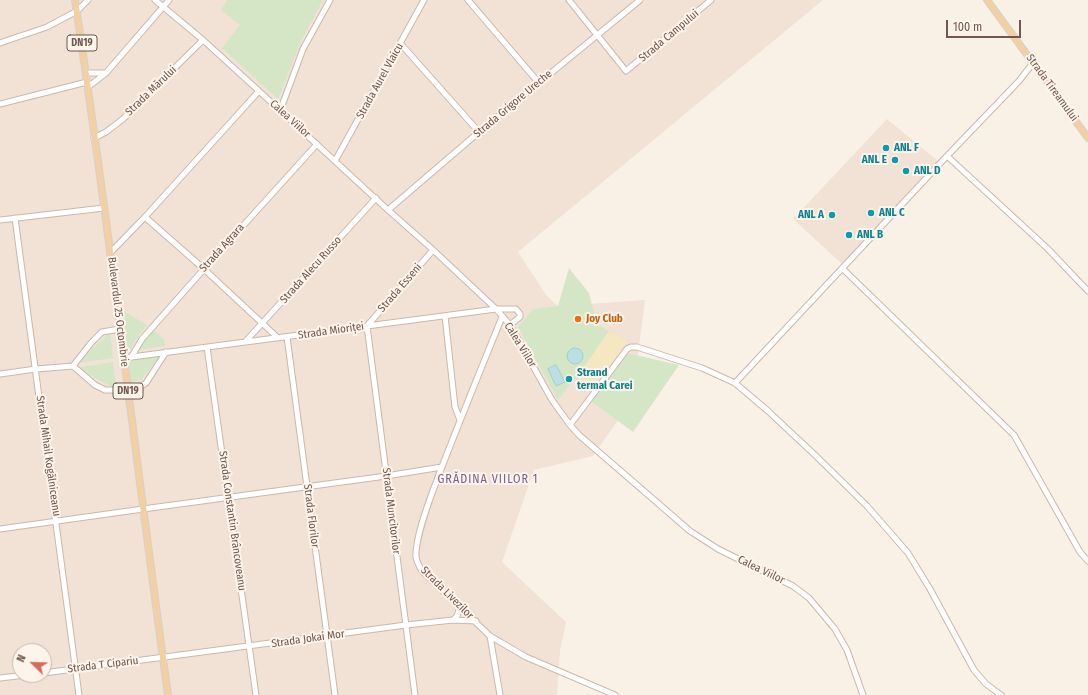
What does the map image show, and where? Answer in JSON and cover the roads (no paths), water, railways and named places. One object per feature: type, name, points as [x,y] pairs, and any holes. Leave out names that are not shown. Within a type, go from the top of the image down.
[{"type":"main road","name":"Bulevardul 25 Octombrie","points":[[75,0],[88,84],[168,695]]},
{"type":"main road","name":"Strada Tireamului","points":[[987,0],[1088,138]]},
{"type":"street","points":[[0,43],[47,27],[77,11],[88,0]]},
{"type":"street","name":"Calea Viilor","points":[[155,0],[203,40],[496,309],[510,325],[552,400],[579,435],[690,531],[718,549],[793,586],[809,598],[835,629],[843,643],[863,695]]},
{"type":"street","points":[[0,104],[88,84],[106,73],[164,8],[169,0]]},
{"type":"street","points":[[280,111],[303,49],[330,0]]},
{"type":"street","name":"Strada Aurel Vlaicu","points":[[335,161],[424,0]]},
{"type":"street","points":[[468,0],[539,83]]},
{"type":"street","points":[[570,0],[597,35]]},
{"type":"street","name":"Strada Grigore Ureche","points":[[388,210],[479,132],[640,0]]},
{"type":"street","name":"Strada Campului","points":[[597,35],[626,72],[711,0]]},
{"type":"street","name":"Strada Mărului","points":[[94,138],[106,132],[123,119],[203,40]]},
{"type":"street","points":[[400,43],[479,132]]},
{"type":"street","points":[[735,383],[1019,81],[1033,63]]},
{"type":"street","points":[[86,73],[106,73]]},
{"type":"street","points":[[110,253],[145,217],[259,91]]},
{"type":"street","name":"Strada Agrara","points":[[132,356],[142,339],[317,144]]},
{"type":"street","points":[[947,156],[1047,248],[1088,290]]},
{"type":"street","name":"Strada Alecu Russo","points":[[245,342],[376,198]]},
{"type":"street","points":[[0,220],[104,208]]},
{"type":"street","points":[[145,217],[204,269],[278,338]]},
{"type":"street","name":"Strada Mihail Kogălniceanu","points":[[15,218],[79,695]]},
{"type":"street","name":"Strada Esseni","points":[[367,326],[433,250]]},
{"type":"street","points":[[843,269],[1014,435],[1080,552],[1088,560]]},
{"type":"street","name":"Strada Mioriței","points":[[124,358],[496,309],[516,309],[519,311],[520,317],[510,325]]},
{"type":"street","points":[[445,316],[455,407],[460,420]]},
{"type":"street","name":"Strada Livezilor","points":[[502,317],[430,498],[418,538],[416,557],[418,564],[422,571],[490,636],[526,657],[615,695]]},
{"type":"street","name":"Strada Muncitorilor","points":[[367,326],[415,695]]},
{"type":"street","points":[[73,366],[91,342],[102,332],[120,328]]},
{"type":"street","name":"Strada Florilor","points":[[287,337],[335,695]]},
{"type":"street","name":"Strada Constantin Brâncoveanu","points":[[207,347],[256,695]]},
{"type":"street","points":[[570,425],[623,355],[631,347],[637,347],[702,368],[735,383],[768,411],[867,506],[908,553],[930,589],[974,670],[986,684],[1001,695]]},
{"type":"street","points":[[0,374],[73,366],[95,385],[106,390],[128,390],[140,387],[146,383],[166,352]]},
{"type":"street","points":[[0,529],[442,467]]},
{"type":"street","points":[[452,620],[457,616],[460,607]]},
{"type":"street","name":"Strada Jokai Mor","points":[[163,658],[406,625],[452,620],[476,621]]},
{"type":"street","points":[[490,636],[500,695]]},
{"type":"street","name":"Strada T Cipariu","points":[[52,672],[163,658]]},
{"type":"street","points":[[0,678],[12,677]]},
{"type":"water","points":[[575,348],[581,350],[583,356],[581,362],[575,364],[569,362],[567,356],[569,350]]},
{"type":"water","points":[[556,365],[565,382],[556,386],[548,369]]},
{"type":"place","name":"ANL F","points":[[886,148]]},
{"type":"place","name":"ANL E","points":[[895,160]]},
{"type":"place","name":"ANL D","points":[[906,171]]},
{"type":"place","name":"ANL C","points":[[871,213]]},
{"type":"place","name":"ANL A","points":[[832,215]]},
{"type":"place","name":"ANL B","points":[[849,235]]},
{"type":"place","name":"Joy Club","points":[[578,319]]},
{"type":"place","name":"Strand termal Carei","points":[[569,379]]},
{"type":"district","name":"GRĂDINA VIILOR 1","points":[[488,480]]}]
